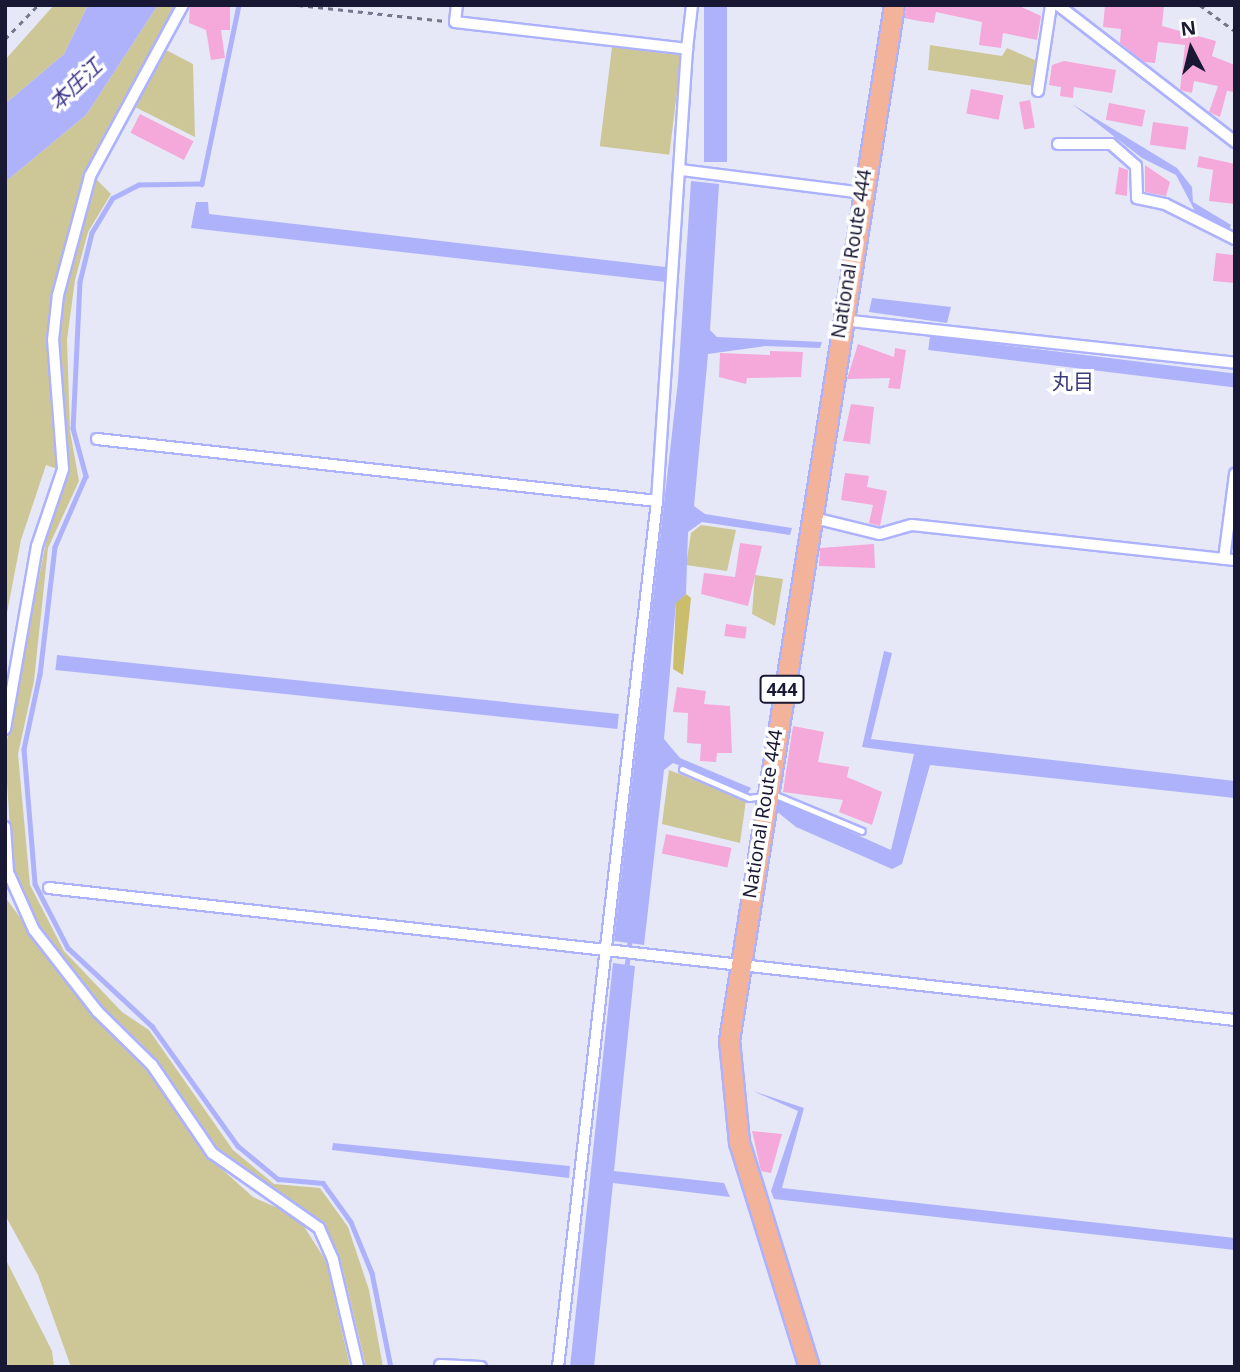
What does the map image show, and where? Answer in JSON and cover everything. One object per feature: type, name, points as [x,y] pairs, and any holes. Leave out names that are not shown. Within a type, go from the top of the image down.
[{"type":"highway","name":"National Route 444","points":[[809,1367],[731,1105],[729,1040],[809,517],[894,5]]},
{"type":"street","points":[[5,729],[37,546],[63,469],[54,340],[58,295],[90,176],[183,5]]},
{"type":"street","points":[[457,5],[455,22],[687,49]]},
{"type":"street","points":[[558,1367],[657,501],[692,5]]},
{"type":"street","points":[[1038,91],[1051,5]]},
{"type":"street","points":[[1058,5],[1235,142]]},
{"type":"street","points":[[1058,144],[1111,144],[1136,166],[1137,198],[1165,204],[1235,239]]},
{"type":"street","points":[[681,170],[863,193]]},
{"type":"street","points":[[842,320],[1235,363]]},
{"type":"street","points":[[97,439],[657,501]]},
{"type":"street","points":[[809,517],[880,534],[912,524],[1229,559],[1235,474]]},
{"type":"street","points":[[5,827],[15,896],[42,941],[97,1012],[152,1065],[212,1153],[318,1228],[333,1260],[358,1367]]},
{"type":"street","points":[[49,888],[1235,1020]]},
{"type":"street","points":[[440,1365],[481,1367]]},
{"type":"lane","points":[[682,769],[749,798],[776,793],[862,831]]},
{"type":"path","points":[[5,38],[38,5]]},
{"type":"path","points":[[298,5],[455,22]]},
{"type":"path","points":[[1200,5],[1235,31]]},
{"type":"shaded area","points":[[54,5],[88,5],[64,54],[5,104],[5,60]]},
{"type":"shaded area","points":[[158,5],[178,5],[89,172],[111,194],[88,232],[75,280],[67,340],[70,431],[79,481],[48,548],[34,681],[18,754],[30,885],[64,951],[122,1012],[149,1030],[233,1150],[274,1184],[320,1188],[348,1227],[369,1290],[383,1367],[366,1367],[342,1266],[325,1227],[216,1152],[142,1044],[98,1004],[37,928],[17,889],[12,860],[5,751],[60,470],[46,465],[21,540],[5,623],[5,182],[86,115]]},
{"type":"shaded area","points":[[930,45],[1002,56],[1007,48],[1037,61],[1034,86],[928,70]]},
{"type":"shaded area","points":[[612,47],[681,56],[669,155],[600,146]]},
{"type":"shaded area","points":[[164,49],[193,64],[195,137],[133,106]]},
{"type":"shaded area","points":[[701,525],[736,530],[727,571],[686,565],[691,533]]},
{"type":"shaded area","points":[[755,575],[783,579],[775,626],[752,614]]},
{"type":"shaded area","points":[[686,594],[691,598],[683,675],[673,669],[676,602]]},
{"type":"shaded area","points":[[669,770],[746,800],[740,843],[662,824]]},
{"type":"shaded area","points":[[5,897],[90,1012],[145,1066],[205,1154],[253,1197],[298,1217],[326,1261],[350,1367],[71,1367],[38,1275],[5,1215]]},
{"type":"shaded area","points":[[5,1258],[52,1351],[54,1367],[5,1367]]},
{"type":"water","name":"本庄江","points":[[88,5],[158,5],[86,115],[5,182],[5,104],[64,54]]},
{"type":"water","points":[[704,5],[727,5],[727,162],[704,162]]},
{"type":"water","points":[[1072,104],[1177,168],[1192,187],[1193,202],[1231,225],[1228,231],[1198,217],[1176,175],[1142,158]]},
{"type":"water","points":[[691,181],[719,184],[710,330],[717,337],[822,342],[820,348],[765,346],[708,354],[694,506],[705,514],[792,528],[790,535],[702,522],[688,532],[686,594],[676,603],[664,739],[680,758],[751,788],[748,793],[673,763],[664,770],[644,945],[614,941],[678,381]]},
{"type":"water","points":[[196,202],[208,202],[209,214],[666,267],[666,282],[191,228]]},
{"type":"water","points":[[872,298],[951,307],[947,323],[869,312]]},
{"type":"water","points":[[930,336],[1235,373],[1233,387],[928,350]]},
{"type":"water","points":[[884,651],[892,653],[871,739],[1235,781],[1235,798],[930,765],[902,864],[892,869],[796,827],[775,810],[776,799],[891,850],[914,754],[862,747]]},
{"type":"water","points":[[57,655],[619,714],[617,729],[55,670]]},
{"type":"water","points":[[613,963],[635,966],[614,1171],[724,1183],[730,1197],[613,1183],[594,1367],[570,1367]]},
{"type":"water","points":[[753,1091],[804,1108],[782,1188],[1235,1238],[1235,1250],[774,1199],[771,1191],[798,1111]]},
{"type":"water","points":[[333,1143],[570,1166],[569,1178],[332,1150]]},
{"type":"building","points":[[230,5],[230,30],[221,30],[225,58],[211,60],[206,30],[189,23],[190,7]]},
{"type":"building","points":[[907,5],[1017,5],[1041,16],[1037,40],[1003,33],[1001,48],[979,45],[982,22],[936,12],[934,23],[904,18]]},
{"type":"building","points":[[1105,5],[1164,5],[1162,26],[1216,41],[1212,56],[1235,65],[1235,92],[1227,91],[1220,117],[1209,112],[1218,86],[1194,81],[1192,93],[1180,90],[1185,45],[1158,42],[1155,63],[1144,62],[1120,43],[1121,29],[1103,27]]},
{"type":"building","points":[[1064,61],[1116,70],[1112,93],[1074,87],[1073,98],[1060,96],[1061,87],[1049,85],[1052,65]]},
{"type":"building","points":[[971,89],[1003,95],[999,120],[966,114]]},
{"type":"building","points":[[1030,100],[1035,128],[1024,129],[1019,102]]},
{"type":"building","points":[[1109,103],[1145,110],[1142,127],[1106,120]]},
{"type":"building","points":[[140,114],[193,141],[184,160],[130,133]]},
{"type":"building","points":[[1153,122],[1189,127],[1185,150],[1150,145]]},
{"type":"building","points":[[1199,156],[1235,164],[1235,204],[1209,201],[1213,170],[1197,167]]},
{"type":"building","points":[[1145,165],[1170,182],[1166,196],[1145,192]]},
{"type":"building","points":[[1119,167],[1128,170],[1127,196],[1115,194]]},
{"type":"building","points":[[1216,253],[1233,255],[1235,283],[1213,281]]},
{"type":"building","points":[[858,344],[894,357],[895,348],[906,350],[900,389],[888,388],[890,378],[847,379]]},
{"type":"building","points":[[770,351],[803,352],[801,377],[747,378],[746,384],[719,377],[720,353],[770,355]]},
{"type":"building","points":[[851,404],[874,407],[870,444],[843,441]]},
{"type":"building","points":[[845,473],[869,476],[867,487],[887,491],[880,526],[869,523],[873,505],[841,500]]},
{"type":"building","points":[[740,543],[762,546],[748,606],[701,594],[704,573],[735,577]]},
{"type":"building","points":[[874,544],[875,568],[819,566],[820,548]]},
{"type":"building","points":[[726,624],[747,627],[745,639],[724,636]]},
{"type":"building","points":[[677,687],[706,691],[704,704],[730,706],[732,753],[717,753],[716,762],[700,761],[701,744],[687,743],[688,713],[673,712]]},
{"type":"building","points":[[793,726],[824,732],[818,762],[849,767],[847,777],[882,792],[872,825],[839,812],[843,800],[783,792]]},
{"type":"building","points":[[666,834],[732,848],[727,867],[662,854]]},
{"type":"building","points":[[752,1131],[782,1134],[771,1173],[761,1171]]},
{"type":"waterway","points":[[239,5],[202,184],[139,185],[113,198],[92,233],[80,282],[73,428],[86,476],[55,547],[40,674],[24,749],[35,884],[68,948],[152,1026],[238,1146],[278,1179],[323,1183],[351,1222],[372,1273],[391,1367]]},
{"type":"waterway","points":[[626,971],[630,938]]},
{"type":"district","name":"丸目","points":[[1073,381]]}]
